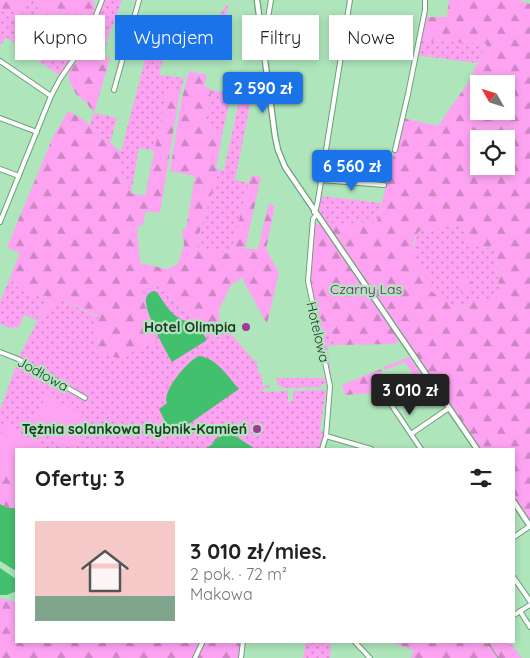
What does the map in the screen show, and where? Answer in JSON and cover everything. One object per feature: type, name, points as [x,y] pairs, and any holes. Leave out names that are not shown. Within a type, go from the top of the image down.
[{"type":"street","points":[[0,222],[51,96],[60,79],[86,42],[102,0]]},
{"type":"street","points":[[114,90],[139,0]]},
{"type":"street","points":[[257,0],[259,15]]},
{"type":"street","points":[[269,15],[271,0]]},
{"type":"street","name":"Hotelowa","points":[[322,448],[326,436],[330,386],[308,281],[314,217],[350,0]]},
{"type":"street","points":[[395,150],[425,10],[425,0]]},
{"type":"street","points":[[265,60],[278,150],[288,174],[476,448]]},
{"type":"street","points":[[0,61],[51,96]]},
{"type":"street","points":[[0,118],[37,132]]},
{"type":"street","points":[[0,170],[19,176]]},
{"type":"street","points":[[321,180],[384,185]]},
{"type":"street","name":"Jodłowa","points":[[0,352],[18,359],[85,398]]},
{"type":"street","points":[[384,394],[420,448]]},
{"type":"street","points":[[411,434],[449,408]]},
{"type":"street","points":[[326,436],[359,447]]},
{"type":"street","points":[[515,504],[530,526],[515,536]]},
{"type":"street","points":[[515,580],[530,603],[515,614]]},
{"type":"street","points":[[520,611],[530,626]]},
{"type":"street","points":[[195,658],[202,643]]},
{"type":"street","points":[[241,658],[243,643]]},
{"type":"street","points":[[356,643],[370,658]]},
{"type":"green space","points":[[0,0],[28,0],[24,13],[3,11],[0,14]]},
{"type":"green space","points":[[28,0],[38,0],[34,15],[15,15],[15,44],[6,37],[0,46],[0,14],[3,11],[24,13]]},
{"type":"green space","points":[[38,0],[92,0],[95,3],[94,15],[34,15]]},
{"type":"green space","points":[[104,0],[122,0],[109,35],[105,34],[105,15],[99,15]]},
{"type":"green space","name":"Czarny Las","points":[[449,0],[519,0],[530,4],[530,523],[515,500],[515,448],[478,448],[400,339],[395,344],[335,345],[316,313],[310,283],[315,224],[377,222],[403,118],[438,126],[470,79],[470,120],[515,120],[515,75],[472,75],[487,44],[420,40],[425,17],[447,17]],"holes":[[[458,225],[466,235],[465,239],[471,243],[478,246],[491,247],[495,251],[500,295],[488,300],[468,301],[467,308],[462,308],[443,300],[431,291],[428,271],[415,266],[413,242],[419,231]]]},
{"type":"green space","points":[[226,5],[228,5],[226,15],[220,15]]},
{"type":"green space","points":[[105,34],[109,35],[105,47]]},
{"type":"green space","points":[[420,40],[487,44],[477,63],[416,55]]},
{"type":"green space","points":[[105,57],[110,58],[94,113],[85,101],[76,94],[69,80],[69,69],[78,60],[105,60]]},
{"type":"green space","points":[[38,60],[71,60],[60,76]]},
{"type":"green space","points":[[145,60],[163,60],[159,75],[184,78],[179,97],[175,89],[166,95],[155,151],[139,148],[131,193],[121,177],[121,152]]},
{"type":"green space","points":[[189,71],[207,75],[204,86],[212,90],[204,126],[223,131],[216,168],[219,170],[195,247],[230,254],[251,175],[261,177],[245,249],[258,249],[268,206],[270,204],[275,206],[266,249],[279,273],[267,324],[242,278],[232,284],[219,309],[219,320],[231,334],[212,337],[205,325],[199,325],[159,287],[144,288],[142,297],[157,342],[118,358],[98,353],[97,336],[93,333],[99,317],[62,299],[51,307],[35,326],[47,296],[26,293],[10,278],[20,253],[7,247],[53,137],[68,111],[81,118],[121,152],[121,177],[131,193],[145,196],[166,95],[175,89],[179,97],[160,213],[146,211],[143,224],[137,228],[140,263],[167,269],[178,264],[184,245],[182,229],[186,229],[195,176],[170,171],[181,102]]},
{"type":"green space","points":[[212,90],[231,94],[223,131],[204,126]]},
{"type":"green space","points":[[241,92],[252,94],[235,180],[249,183],[230,254],[195,247],[219,170],[224,170]]},
{"type":"green space","points":[[94,113],[117,118],[110,143],[89,125]]},
{"type":"green space","points":[[321,196],[381,203],[377,222],[325,224],[320,210]]},
{"type":"green space","points":[[458,225],[466,235],[484,248],[491,247],[495,251],[500,295],[497,298],[483,301],[471,300],[467,307],[452,305],[439,298],[415,270],[412,257],[419,231]]},
{"type":"green space","points":[[464,274],[472,282],[465,294],[460,290],[458,284],[460,276]]},
{"type":"green space","points":[[10,278],[15,285],[47,296],[37,320],[24,315],[19,327],[10,328],[0,324],[0,302]]},
{"type":"green space","points":[[159,287],[199,325],[205,325],[212,337],[231,334],[254,361],[256,360],[263,386],[269,385],[270,387],[262,389],[263,392],[288,391],[288,402],[293,401],[293,391],[326,390],[320,430],[325,433],[320,448],[15,448],[0,467],[0,410],[20,355],[35,326],[51,307],[61,299],[99,318],[98,353],[157,342],[142,297],[143,288]]},
{"type":"green space","points":[[316,313],[335,345],[327,346],[332,381],[331,380]]},
{"type":"green space","points":[[409,357],[430,387],[421,388],[405,362],[386,370],[384,369],[384,367]]},
{"type":"green space","points":[[381,369],[382,372],[380,374],[387,392],[345,395],[342,385]]},
{"type":"green space","points":[[276,378],[327,378],[327,381],[320,387],[284,388],[278,385]]},
{"type":"green space","points":[[416,382],[421,388],[393,391],[392,386]]},
{"type":"green space","points":[[47,395],[92,421],[77,448],[69,448],[30,425]]},
{"type":"green space","points":[[7,425],[45,448],[15,448],[15,476],[0,467],[0,436]]},
{"type":"green space","points":[[0,467],[15,476],[15,508],[8,508],[0,504]]},
{"type":"green space","points":[[0,598],[15,602],[15,643],[241,643],[240,658],[0,658]]},
{"type":"green space","points":[[306,643],[331,643],[330,658],[303,658]]},
{"type":"green space","points":[[392,643],[511,643],[522,658],[411,658],[414,650]]},
{"type":"shaded area","points":[[154,291],[157,292],[177,317],[189,322],[196,322],[207,340],[172,362],[146,305],[147,296]]},
{"type":"shaded area","points":[[199,356],[217,364],[239,389],[183,428],[181,425],[170,432],[159,409],[167,403],[168,392],[182,370]]},
{"type":"shaded area","points":[[228,434],[237,437],[254,448],[206,448],[213,444],[215,439]]},
{"type":"shaded area","points":[[0,504],[8,508],[15,508],[15,570],[0,561]]},
{"type":"shaded area","points":[[0,568],[15,578],[15,591],[7,595],[0,595]]},
{"type":"waterway","points":[[488,643],[498,658]]},
{"type":"place","name":"Hotel Olimpia","points":[[246,327]]},
{"type":"place","name":"Tężnia solankowa Rybnik-Kamień","points":[[257,429]]}]
